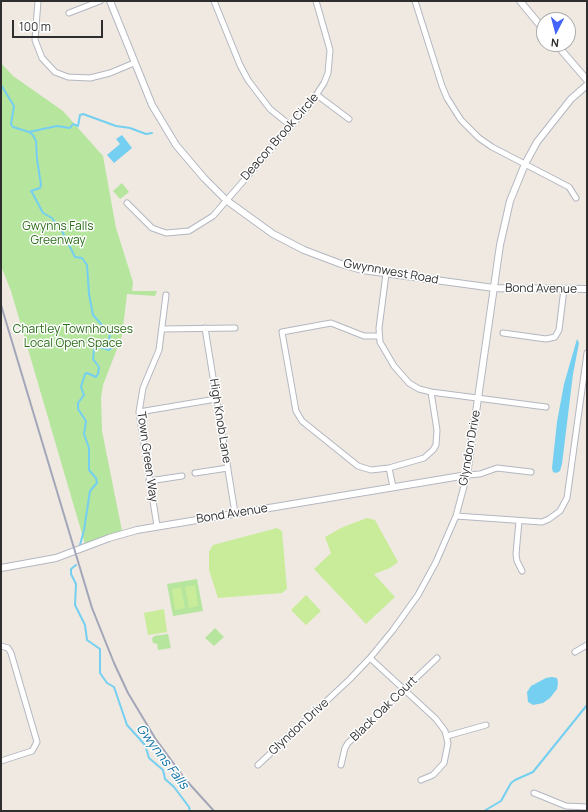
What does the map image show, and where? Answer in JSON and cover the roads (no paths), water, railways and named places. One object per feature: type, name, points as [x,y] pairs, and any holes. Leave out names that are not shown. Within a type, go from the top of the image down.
[{"type":"street","points":[[38,1],[35,40],[42,58],[55,72],[68,77],[90,78],[110,73],[134,63]]},
{"type":"street","points":[[69,13],[100,1]]},
{"type":"street","name":"Gwynnwest Road","points":[[110,1],[152,105],[176,145],[204,178],[226,200],[258,224],[304,250],[341,264],[386,274],[494,288]]},
{"type":"street","points":[[214,1],[240,65],[248,80],[270,109],[291,126]]},
{"type":"street","name":"Deacon Brook Circle","points":[[127,203],[152,228],[172,234],[189,231],[198,227],[213,216],[318,95],[324,84],[330,61],[327,38],[316,1]]},
{"type":"street","points":[[415,1],[437,71],[454,110],[461,120],[479,138],[501,152],[569,187],[576,198]]},
{"type":"street","points":[[520,1],[536,20]]},
{"type":"street","points":[[563,52],[587,80]]},
{"type":"street","name":"Glyndon Drive","points":[[258,765],[370,658],[393,630],[418,595],[436,562],[456,516],[467,475],[504,223],[510,201],[525,164],[537,142],[571,99],[587,85]]},
{"type":"street","points":[[318,95],[349,119]]},
{"type":"street","points":[[386,274],[379,336],[382,348],[405,379],[419,389],[431,392],[546,407]]},
{"type":"street","name":"Bond Avenue","points":[[494,288],[587,289]]},
{"type":"street","points":[[502,333],[546,339],[555,337],[559,330],[564,289]]},
{"type":"street","name":"Town Green Way","points":[[157,526],[139,412],[143,388],[157,358],[163,329],[166,296]]},
{"type":"street","points":[[379,336],[364,336],[331,324],[282,332],[296,411],[302,421],[358,466],[371,470],[390,468],[424,458],[436,445],[437,430],[431,392]]},
{"type":"street","name":"High Knob Lane","points":[[205,328],[235,513]]},
{"type":"street","points":[[163,329],[235,328]]},
{"type":"street","points":[[456,516],[542,522],[549,519],[565,505],[587,353]]},
{"type":"street","points":[[139,412],[216,399]]},
{"type":"street","points":[[196,473],[228,468]]},
{"type":"street","points":[[390,468],[393,487]]},
{"type":"street","points":[[467,475],[480,474],[497,468],[531,472]]},
{"type":"street","name":"Bond Avenue","points":[[1,568],[56,558],[115,536],[157,526],[467,475]]},
{"type":"street","points":[[150,481],[182,476]]},
{"type":"street","points":[[519,521],[516,554],[517,561],[522,571]]},
{"type":"street","points":[[575,652],[587,645]]},
{"type":"street","points":[[1,646],[8,648],[11,653],[37,742],[32,751],[1,761]]},
{"type":"street","points":[[370,658],[441,724],[447,736],[447,749],[444,763],[437,773],[421,780]]},
{"type":"street","name":"Black Oak Court","points":[[341,765],[345,748],[348,743],[437,658]]},
{"type":"street","points":[[447,736],[486,725]]},
{"type":"street","points":[[534,793],[566,808],[587,807]]},
{"type":"water","points":[[122,135],[132,148],[114,163],[107,155],[120,144],[116,139]]},
{"type":"water","points":[[577,339],[579,343],[573,374],[562,464],[560,471],[556,473],[553,472],[552,468],[557,422],[564,384]]},
{"type":"water","points":[[546,678],[557,678],[558,683],[557,689],[550,698],[543,703],[533,705],[528,702],[527,692],[531,686]]},
{"type":"waterway","name":"Gwynns Falls","points":[[1,85],[14,106],[11,124],[13,127],[29,132],[33,135],[36,141],[41,185],[40,188],[31,191],[43,213],[52,218],[62,231],[75,257],[82,258],[87,265],[89,294],[93,315],[110,334],[109,341],[111,348],[109,350],[100,347],[94,350],[93,359],[99,367],[98,374],[96,377],[87,373],[85,374],[81,387],[84,395],[78,403],[78,409],[86,421],[84,434],[89,448],[89,470],[96,478],[97,483],[90,491],[84,530],[80,545]]},
{"type":"waterway","points":[[29,132],[57,126],[70,128],[73,124],[78,126],[80,115],[83,114],[116,126],[130,128],[146,134],[152,133]]},
{"type":"waterway","name":"Gwynns Falls","points":[[76,565],[71,569],[71,574],[76,584],[75,605],[85,625],[87,640],[100,649],[100,673],[107,683],[114,687],[127,725],[145,745],[149,758],[163,770],[165,779],[174,787],[189,807],[190,811]]},
{"type":"waterway","points":[[484,811],[501,801],[511,783],[533,772],[587,705]]},
{"type":"railway","points":[[1,305],[92,608],[114,663],[128,693],[155,738],[185,779],[214,811]]},
{"type":"park label","name":"Gwynns Falls Greenway","points":[[58,234]]},
{"type":"park label","name":"Chartley Townhouses Local Open Space","points":[[73,337]]}]
